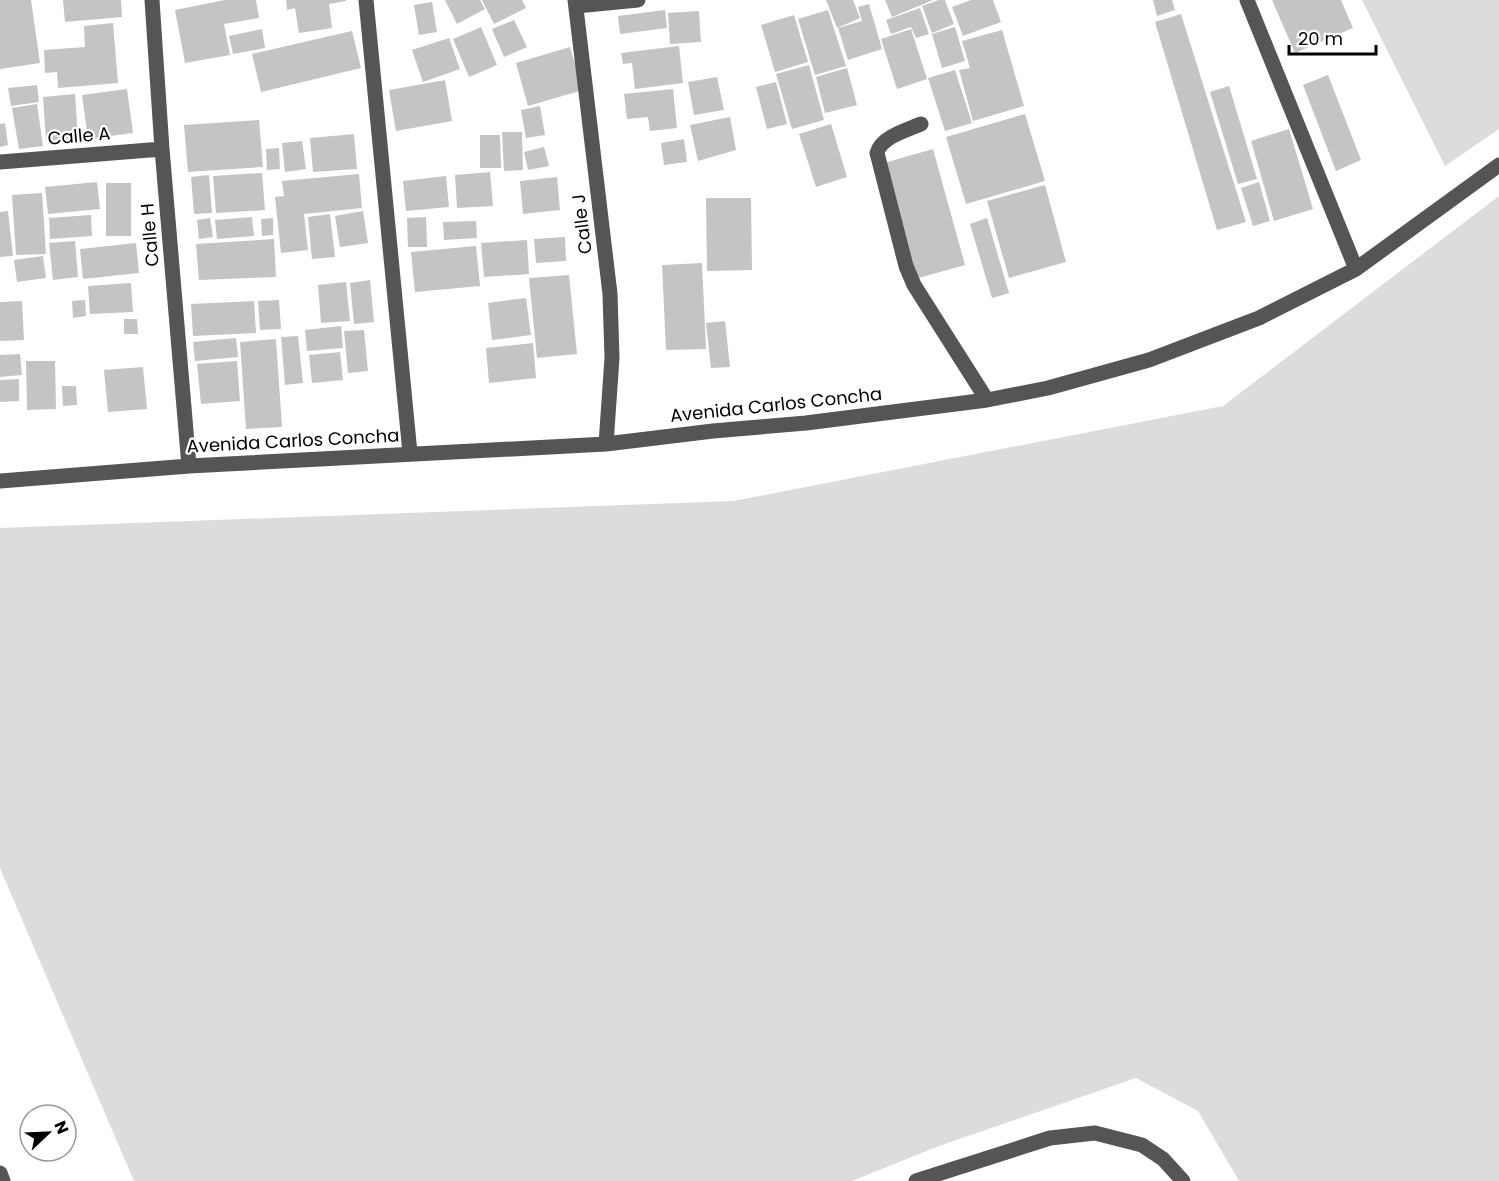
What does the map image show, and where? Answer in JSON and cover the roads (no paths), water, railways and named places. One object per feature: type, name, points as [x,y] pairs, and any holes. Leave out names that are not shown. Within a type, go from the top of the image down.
[{"type":"street","name":"Calle H","points":[[152,0],[162,149],[189,466]]},
{"type":"street","points":[[366,0],[410,453]]},
{"type":"street","points":[[576,3],[638,0]]},
{"type":"street","points":[[1247,0],[1356,269]]},
{"type":"street","name":"Calle J","points":[[576,3],[610,294],[612,358],[606,444]]},
{"type":"street","points":[[921,124],[886,140],[879,146],[877,153],[906,266],[931,312],[987,400]]},
{"type":"street","name":"Calle A","points":[[0,162],[162,149]]},
{"type":"street","name":"Avenida Carlos Concha","points":[[0,481],[189,466],[606,444],[806,423],[987,400],[1048,388],[1149,360],[1259,318],[1356,269],[1499,165]]},
{"type":"street","points":[[916,1181],[1050,1138],[1095,1132],[1142,1145],[1163,1159],[1183,1181]]},
{"type":"street","points":[[0,1173],[3,1181]]}]
